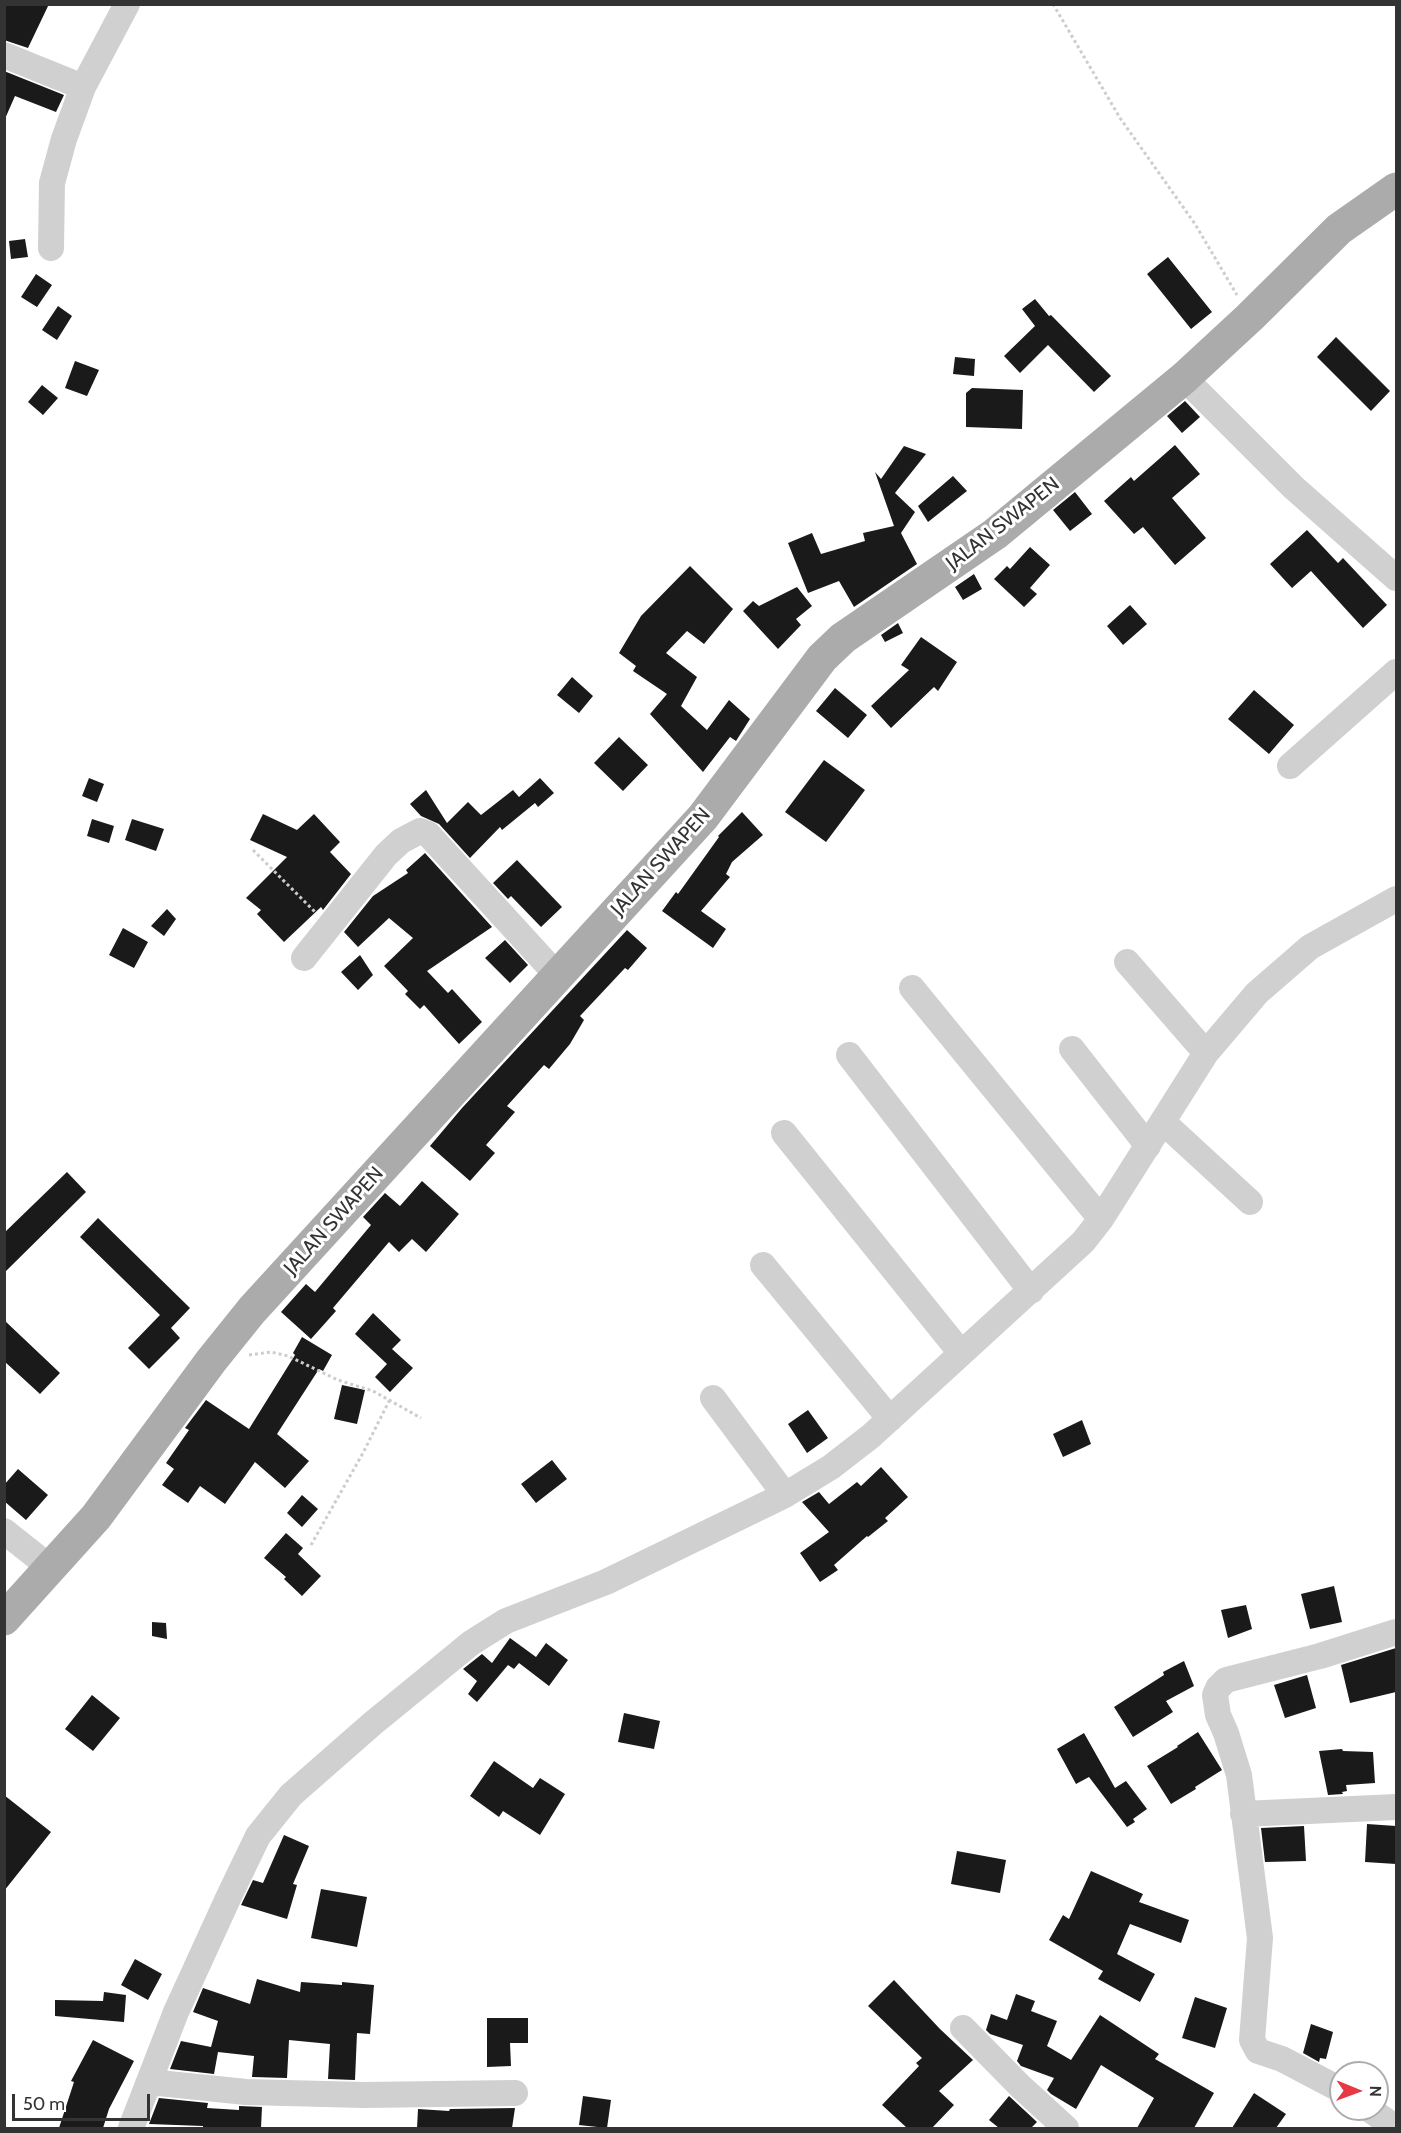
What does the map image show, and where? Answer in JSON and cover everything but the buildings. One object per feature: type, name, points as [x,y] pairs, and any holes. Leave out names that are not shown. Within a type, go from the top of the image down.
[{"type":"main road","name":"JALAN SWAPEN","points":[[4,1619],[52,1569],[96,1517],[211,1360],[252,1310],[703,817],[822,658],[843,638],[995,534],[1184,378],[1250,317],[1338,228],[1396,189]]},
{"type":"street","points":[[51,248],[52,183],[64,139],[83,87],[127,4]]},
{"type":"street","points":[[4,55],[83,87]]},
{"type":"street","points":[[1184,378],[1293,487],[1396,578]]},
{"type":"street","points":[[1290,766],[1396,672]]},
{"type":"street","points":[[304,958],[386,855],[401,841],[420,831],[428,834],[557,975]]},
{"type":"street","points":[[131,2128],[176,2012],[258,1836],[291,1795],[462,1650],[506,1621],[606,1582],[785,1495],[831,1467],[871,1436],[1083,1242],[1101,1219],[1206,1053],[1257,993],[1310,946],[1396,898]]},
{"type":"street","points":[[1127,962],[1206,1053]]},
{"type":"street","points":[[912,988],[1101,1219]]},
{"type":"street","points":[[1072,1049],[1148,1146]]},
{"type":"street","points":[[849,1055],[1031,1291]]},
{"type":"street","points":[[1163,1122],[1250,1202]]},
{"type":"street","points":[[784,1133],[961,1353]]},
{"type":"street","points":[[763,1265],[890,1419]]},
{"type":"street","points":[[713,1398],[785,1495]]},
{"type":"street","points":[[4,1531],[52,1569]]},
{"type":"street","points":[[1329,2084],[1282,2060],[1258,2051],[1254,2046],[1252,2032],[1260,1938],[1239,1775],[1227,1733],[1218,1715],[1215,1695],[1226,1680],[1320,1656],[1396,1632]]},
{"type":"street","points":[[1243,1814],[1396,1807]]},
{"type":"street","points":[[963,2028],[1020,2086],[1066,2128]]},
{"type":"street","points":[[149,2082],[246,2092],[364,2095],[515,2093]]},
{"type":"path","points":[[1053,4],[1120,118],[1195,224],[1250,317]]},
{"type":"path","points":[[254,850],[330,925]]},
{"type":"path","points":[[211,1360],[272,1352],[288,1356],[338,1380],[373,1391],[421,1418]]},
{"type":"path","points":[[311,1545],[363,1453],[389,1401]]}]
